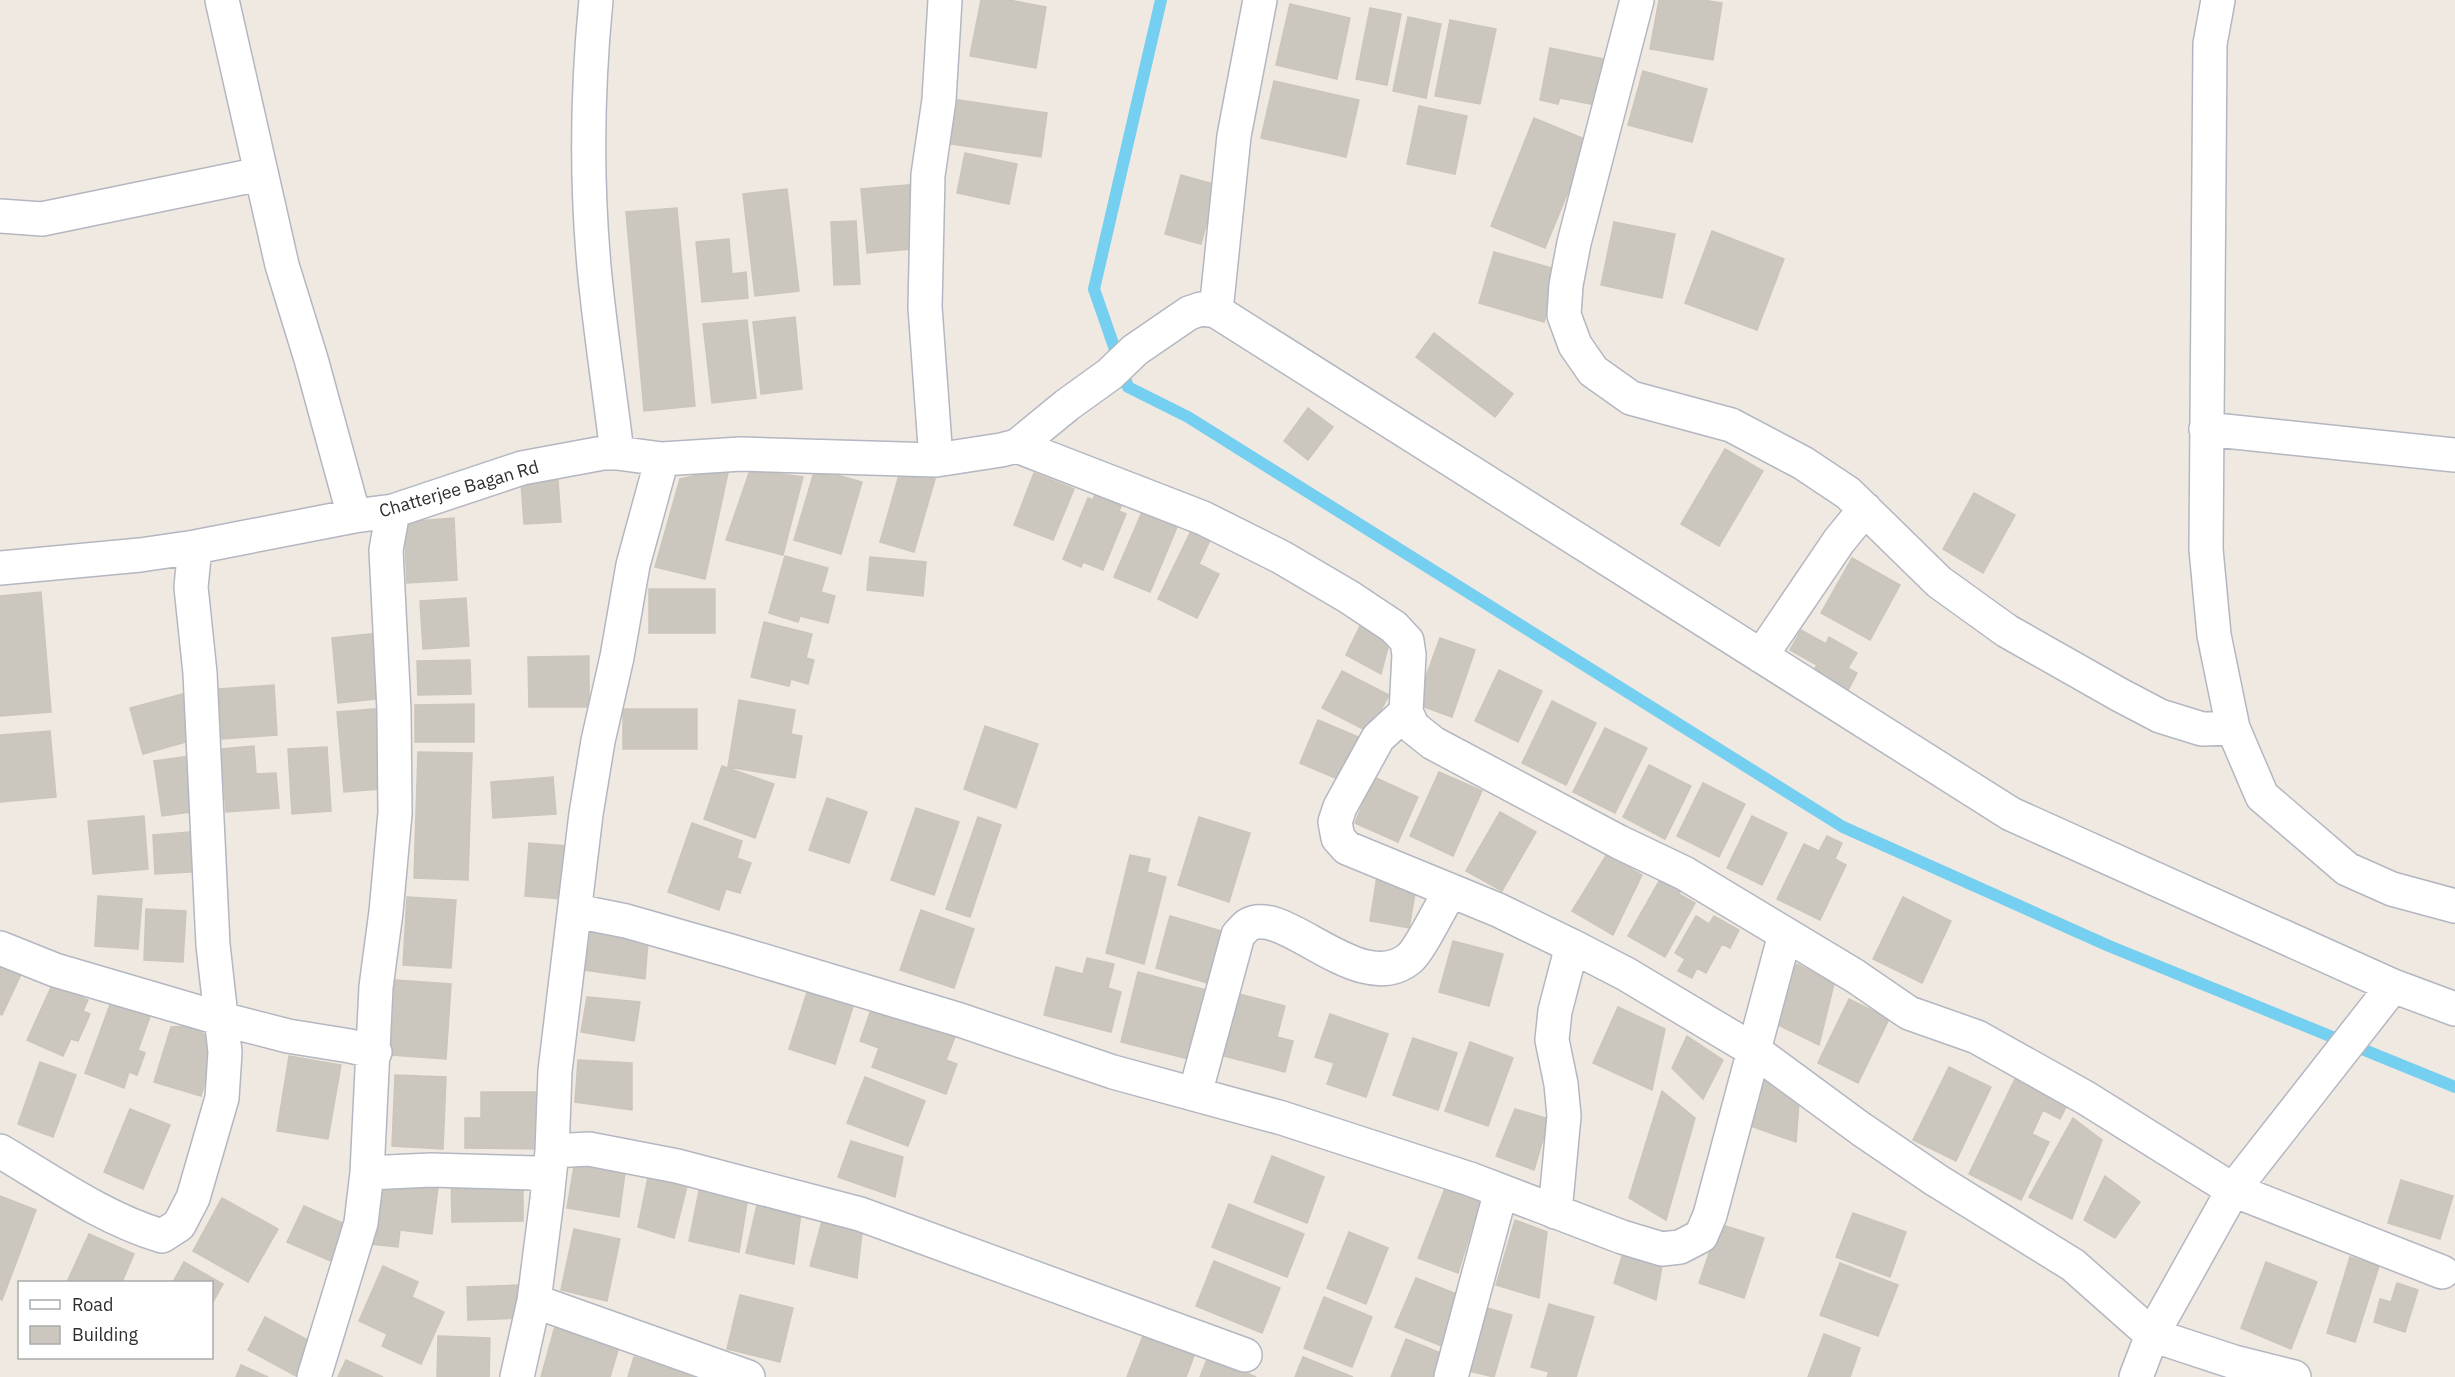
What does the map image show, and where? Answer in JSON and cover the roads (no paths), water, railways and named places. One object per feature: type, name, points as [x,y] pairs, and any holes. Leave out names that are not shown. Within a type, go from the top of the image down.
[{"type":"street","points":[[222,0],[282,265],[311,359],[354,516]]},
{"type":"street","points":[[596,0],[590,57],[589,162],[595,275],[617,453]]},
{"type":"street","points":[[936,460],[925,307],[928,175],[939,100],[945,0]]},
{"type":"street","points":[[1260,0],[1234,136],[1216,311],[2011,814],[2393,986],[2455,1009]]},
{"type":"street","points":[[1637,0],[1574,243],[1566,285],[1564,315],[1575,345],[1593,371],[1631,398],[1731,425],[1803,463],[1848,493],[1939,582],[2007,631],[2160,716],[2202,729],[2233,728]]},
{"type":"street","points":[[2218,0],[2210,44],[2206,549],[2214,635],[2233,728],[2262,796],[2347,869],[2392,890],[2455,906]]},
{"type":"street","points":[[0,216],[42,219],[260,174]]},
{"type":"street","name":"Chatterjee Bagan Rd","points":[[0,568],[140,555],[393,511],[522,468],[617,453],[662,459],[741,454],[936,460],[1017,446],[1067,405],[1110,374],[1135,350],[1189,313],[1201,309],[1216,311]]},
{"type":"street","points":[[2206,429],[2455,455]]},
{"type":"street","points":[[1017,446],[1203,518],[1281,557],[1349,597],[1394,627],[1407,641],[1409,655],[1406,712],[1413,727],[1433,742],[1619,842],[1684,873],[1855,976],[1909,1013],[1977,1037],[2086,1098],[2233,1190],[2442,1272]]},
{"type":"street","points":[[517,1377],[534,1301],[550,1166],[555,1071],[586,814],[598,741],[618,657],[633,565],[662,459]]},
{"type":"street","points":[[1761,656],[1839,541],[1865,509]]},
{"type":"street","points":[[314,1377],[361,1223],[368,1173],[376,987],[395,813],[394,710],[386,550],[393,511]]},
{"type":"street","points":[[0,1150],[66,1190],[138,1229],[162,1236],[179,1225],[193,1198],[222,1098],[225,1052],[213,945],[200,673],[191,587],[195,547]]},
{"type":"street","points":[[1406,712],[1378,738],[1340,807],[1335,822],[1338,838],[1347,848],[1498,910],[1572,946],[1626,974],[1755,1052],[1936,1180],[2073,1265],[2152,1335],[2234,1362],[2294,1377]]},
{"type":"street","points":[[1195,1095],[1238,935],[1249,924],[1269,921],[1332,953],[1373,970],[1397,967],[1412,957],[1450,891]]},
{"type":"street","points":[[576,911],[626,921],[823,978],[960,1020],[1113,1072],[1282,1118],[1501,1191],[1622,1237],[1662,1249],[1680,1247],[1701,1236],[1710,1215],[1785,934]]},
{"type":"street","points":[[1555,1212],[1564,1116],[1561,1084],[1552,1040],[1555,1011],[1572,946]]},
{"type":"street","points":[[0,948],[56,970],[222,1019],[288,1036],[375,1052]]},
{"type":"street","points":[[2136,1377],[2152,1335],[2233,1190],[2393,986]]},
{"type":"street","points":[[368,1173],[431,1170],[535,1173],[589,1149],[677,1166],[860,1214],[1245,1355]]},
{"type":"street","points":[[1451,1377],[1501,1191]]},
{"type":"street","points":[[534,1301],[748,1377]]},
{"type":"waterway","points":[[1161,0],[1094,289],[1128,387],[1188,417],[1843,827],[2109,946],[2455,1087]]}]
